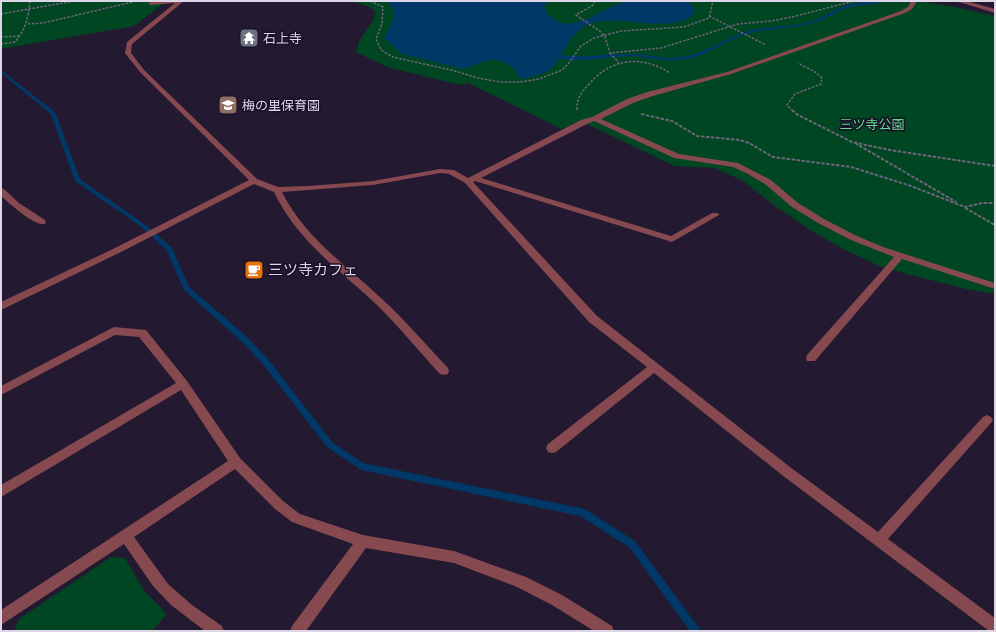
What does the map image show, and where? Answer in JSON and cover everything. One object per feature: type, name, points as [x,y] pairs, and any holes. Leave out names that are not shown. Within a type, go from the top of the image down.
[{"type":"street","points":[[151,3],[181,1]]},
{"type":"street","points":[[181,1],[129,43],[128,53],[142,72],[254,182],[278,190],[309,189],[373,183],[440,171],[451,172],[672,239],[715,215]]},
{"type":"street","points":[[471,179],[584,122],[595,119],[614,109],[650,94],[729,73],[903,12],[910,8],[914,1]]},
{"type":"street","points":[[959,1],[995,11]]},
{"type":"street","points":[[595,119],[677,156],[735,165],[768,182],[795,205],[821,221],[880,249],[995,286]]},
{"type":"street","points":[[471,179],[593,319],[786,471],[995,627]]},
{"type":"street","points":[[1,306],[116,251],[254,182]]},
{"type":"street","points":[[278,190],[282,200],[307,236],[390,312],[444,371]]},
{"type":"street","points":[[1,191],[16,205],[42,222]]},
{"type":"street","points":[[811,358],[900,256]]},
{"type":"street","points":[[1,391],[114,331],[142,333],[183,384],[236,462],[278,505],[296,518],[363,541],[461,560],[527,585],[557,600],[607,631]]},
{"type":"street","points":[[552,448],[655,367]]},
{"type":"street","points":[[1,491],[183,384]]},
{"type":"street","points":[[879,540],[987,420]]},
{"type":"street","points":[[1,618],[236,462]]},
{"type":"street","points":[[125,535],[157,580],[169,594],[192,614],[217,631]]},
{"type":"street","points":[[297,631],[363,541]]},
{"type":"path","points":[[1,44],[15,42],[21,36],[28,24],[30,1]]},
{"type":"path","points":[[1,14],[74,1]]},
{"type":"path","points":[[28,24],[43,23],[139,1]]},
{"type":"path","points":[[370,1],[383,7],[382,24],[376,39],[381,50],[393,56],[481,80],[505,83],[525,83],[543,79],[562,70],[571,61],[580,46],[590,39],[630,29],[676,29],[697,24],[709,18],[713,1]]},
{"type":"path","points":[[595,1],[593,5],[576,15],[580,21],[598,30],[604,35],[607,48],[618,63]]},
{"type":"path","points":[[610,53],[660,48],[732,26],[792,17],[854,1]]},
{"type":"path","points":[[709,16],[732,26],[815,72],[822,78],[821,84],[795,94],[787,105],[798,115],[852,142],[995,225]]},
{"type":"path","points":[[1,37],[21,36]]},
{"type":"path","points":[[584,122],[578,113],[576,106],[577,99],[606,69],[618,63],[638,62],[658,64],[674,76]]},
{"type":"path","points":[[614,109],[661,118],[672,122],[697,136],[740,140],[749,143],[781,160],[810,161],[851,168],[911,186],[965,207],[982,203],[995,203]]},
{"type":"path","points":[[852,142],[890,150],[995,166]]},
{"type":"green space","points":[[1,1],[167,1],[134,26],[1,49]]},
{"type":"green space","name":"三ツ寺公園","points":[[351,1],[919,1],[995,16],[995,294],[966,289],[884,268],[847,251],[810,230],[775,206],[743,181],[715,168],[674,166],[581,121],[562,129],[468,83],[460,85],[387,67],[356,52],[359,41],[374,19],[375,11],[367,6]]},
{"type":"green space","points":[[111,557],[125,558],[144,591],[167,614],[152,631],[14,631],[19,619]]},
{"type":"water","points":[[387,1],[550,1],[544,5],[546,11],[549,16],[561,23],[581,21],[620,3],[630,1],[689,1],[695,11],[688,18],[678,22],[666,24],[611,20],[586,25],[576,32],[552,68],[541,74],[520,79],[513,67],[501,61],[492,59],[463,69],[402,54],[384,38],[392,24],[394,15],[391,6]]},
{"type":"waterway","points":[[551,54],[569,58],[615,55],[672,59],[688,58],[743,34],[817,21],[847,6],[882,1]]},
{"type":"waterway","points":[[1,71],[53,113],[77,180],[145,227],[170,250],[186,288],[243,338],[265,361],[330,445],[361,466],[582,512],[632,544],[696,631]]},
{"type":"place","name":"石上寺","points":[[249,38]]},
{"type":"place","name":"梅の里保育園","points":[[228,105]]},
{"type":"place","name":"三ツ寺カフェ","points":[[254,270]]}]
